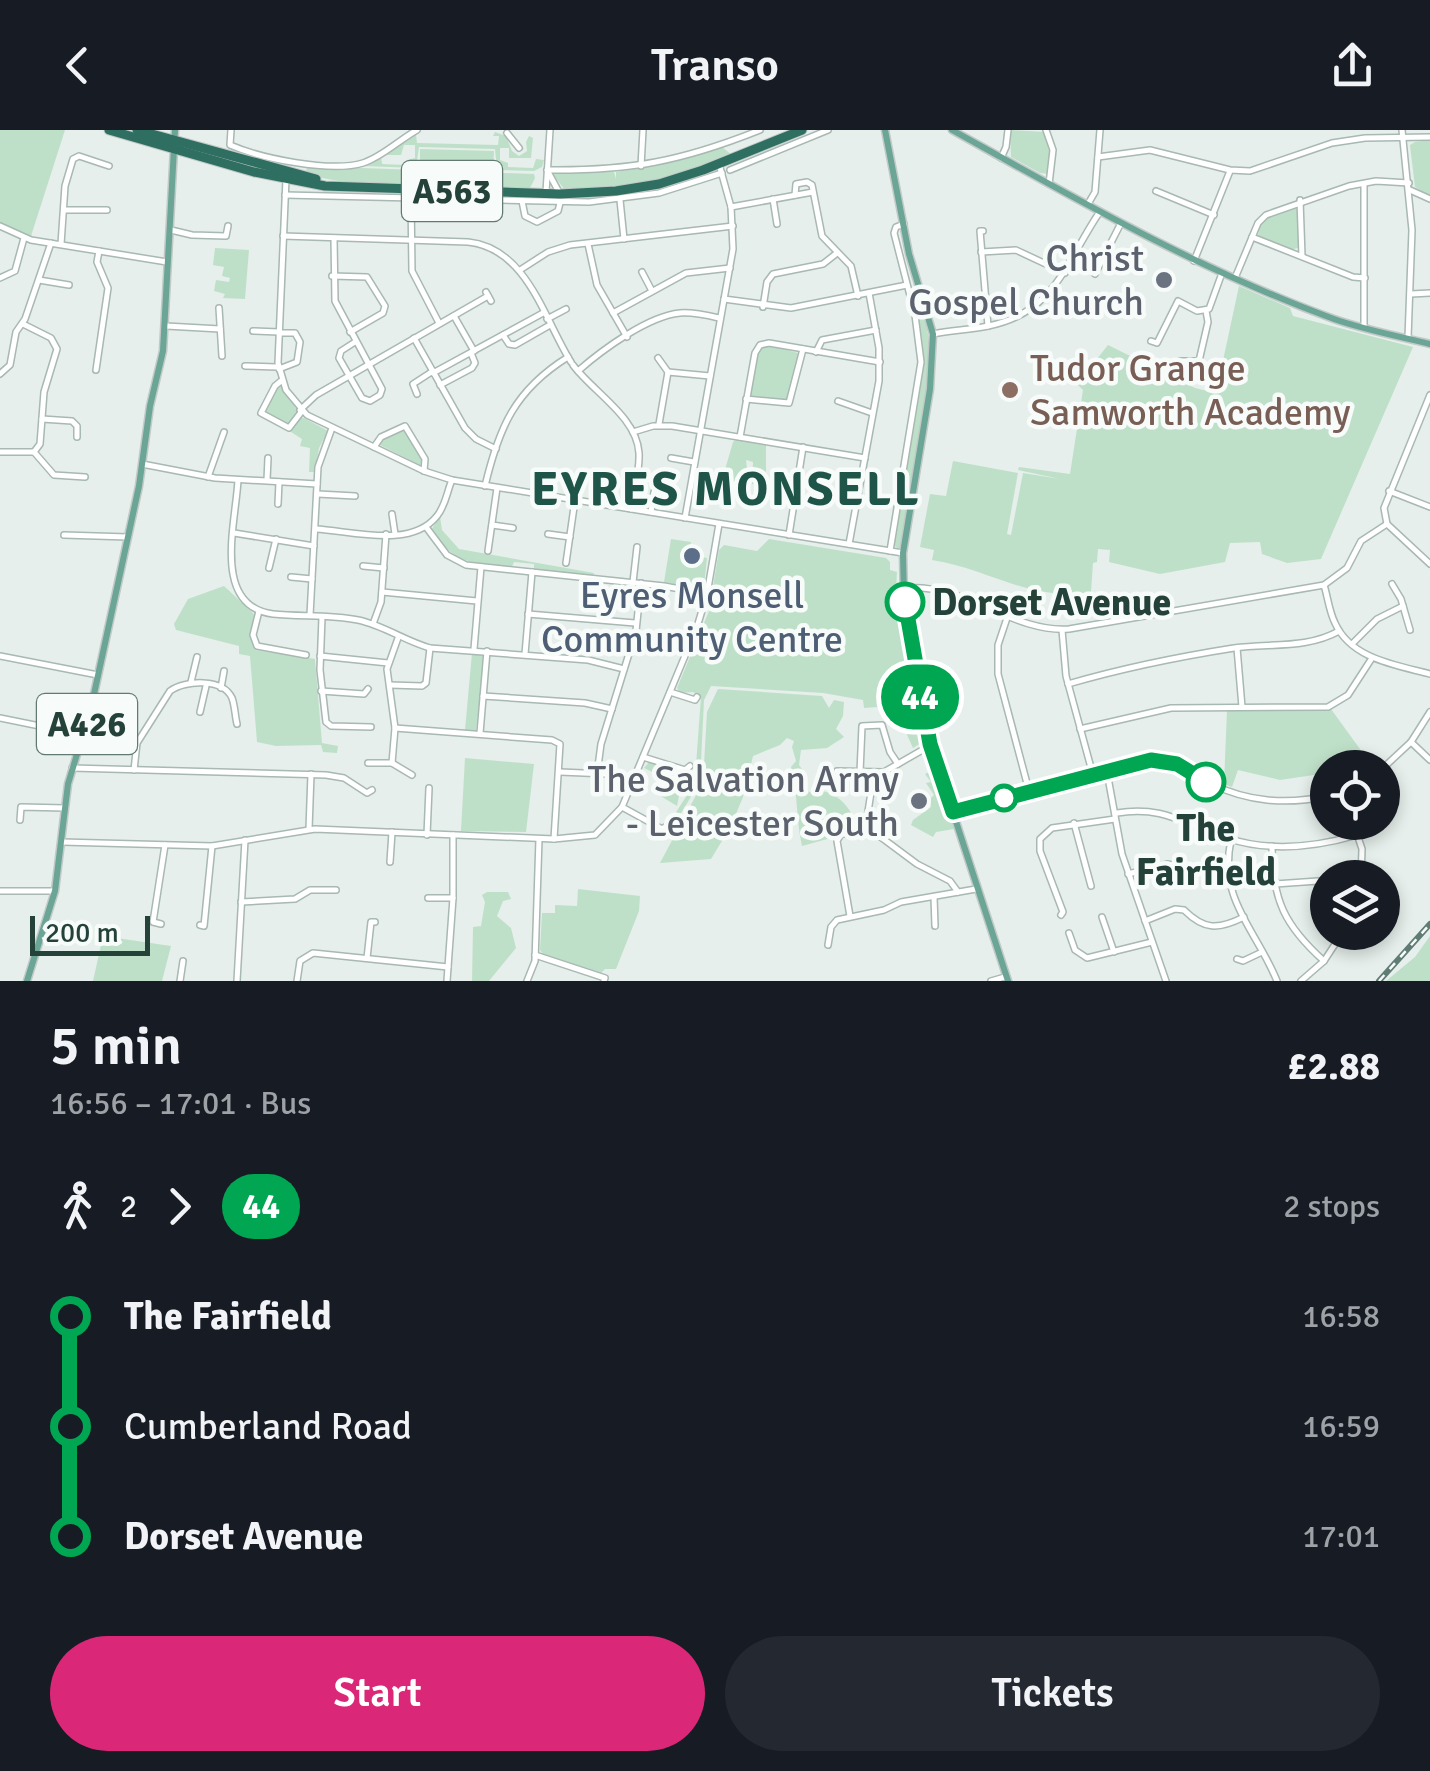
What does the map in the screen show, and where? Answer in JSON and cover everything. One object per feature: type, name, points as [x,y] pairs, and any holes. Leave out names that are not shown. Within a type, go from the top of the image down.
[{"type":"highway","name":"A563","points":[[109,130],[174,140]]},
{"type":"highway","name":"A563","points":[[136,130],[337,187],[546,194],[560,198],[639,188],[724,169],[746,154],[802,130]]},
{"type":"main road","points":[[952,130],[1194,261],[1334,319],[1430,344]]},
{"type":"main road","points":[[886,132],[912,266],[932,334],[930,389],[902,567],[904,600],[930,744],[1006,979]]},
{"type":"main road","name":"A426","points":[[27,981],[55,891],[72,768],[98,675],[142,464],[166,326],[174,140]]},
{"type":"street","points":[[231,130],[230,145],[257,163],[320,164],[370,160],[417,130]]},
{"type":"street","points":[[546,194],[550,130]]},
{"type":"street","points":[[641,166],[643,130]]},
{"type":"street","points":[[547,170],[641,166],[708,151],[760,130]]},
{"type":"street","points":[[285,195],[620,200],[669,191],[828,130]]},
{"type":"street","points":[[1001,158],[1008,130]]},
{"type":"street","points":[[1046,130],[1053,150],[1049,184]]},
{"type":"street","points":[[1088,204],[1095,192],[1100,130]]},
{"type":"street","points":[[506,132],[519,148]]},
{"type":"street","points":[[1098,157],[1150,150],[1230,170],[1262,169],[1332,143],[1402,134],[1430,137]]},
{"type":"street","points":[[1402,134],[1410,186],[1408,338]]},
{"type":"street","points":[[746,154],[757,160]]},
{"type":"street","points":[[62,244],[65,186],[76,157],[108,166]]},
{"type":"street","points":[[685,518],[730,268],[733,226],[724,169]]},
{"type":"street","points":[[522,200],[525,216],[538,222],[558,211],[560,198],[547,170]]},
{"type":"street","points":[[1194,261],[1230,170]]},
{"type":"street","points":[[286,175],[279,368],[301,410],[424,471],[452,480],[904,553]]},
{"type":"street","points":[[794,195],[795,185],[812,184],[822,236],[852,269],[858,296]]},
{"type":"street","points":[[1364,184],[1364,328]]},
{"type":"street","points":[[1235,278],[1258,223],[1266,215],[1300,200],[1364,184],[1410,186],[1430,199]]},
{"type":"street","points":[[1156,191],[1214,216]]},
{"type":"street","points":[[730,206],[813,192]]},
{"type":"street","points":[[411,198],[412,271],[440,324]]},
{"type":"street","points":[[773,199],[777,224]]},
{"type":"street","points":[[620,200],[624,239]]},
{"type":"street","points":[[1300,200],[1302,256]]},
{"type":"street","points":[[64,210],[108,210]]},
{"type":"street","points":[[932,334],[988,326],[1035,306],[1065,273],[1100,212]]},
{"type":"street","points":[[1095,274],[1121,223]]},
{"type":"street","points":[[890,551],[920,380],[920,344],[894,230],[904,224]]},
{"type":"street","points":[[0,226],[24,238],[170,262]]},
{"type":"street","points":[[171,230],[226,236],[228,226]]},
{"type":"street","points":[[520,270],[557,248],[733,226]]},
{"type":"street","points":[[979,231],[988,326]]},
{"type":"street","points":[[283,236],[485,244],[501,252],[520,270],[572,364],[633,432],[639,454],[631,509]]},
{"type":"street","points":[[1252,237],[1365,278]]},
{"type":"street","points":[[0,278],[15,272],[24,238]]},
{"type":"street","points":[[334,238],[335,302],[382,389],[380,395],[370,400],[363,400],[339,354],[355,342]]},
{"type":"street","points":[[0,374],[10,365],[16,332],[23,324],[51,243]]},
{"type":"street","points":[[588,243],[594,276],[626,337]]},
{"type":"street","points":[[981,252],[1016,250],[1065,273]]},
{"type":"street","points":[[96,370],[108,288],[98,262],[99,251]]},
{"type":"street","points":[[763,307],[767,282],[773,274],[823,264],[837,252]]},
{"type":"street","points":[[613,313],[686,273],[730,268]]},
{"type":"street","points":[[642,272],[652,291]]},
{"type":"street","points":[[1179,361],[1199,365],[1208,322],[1206,311],[1215,300],[1222,272]]},
{"type":"street","points":[[332,276],[367,277],[385,306],[383,313],[350,332]]},
{"type":"street","points":[[39,280],[69,285]]},
{"type":"street","points":[[724,299],[790,308],[907,285]]},
{"type":"street","points":[[849,544],[880,362],[869,294]]},
{"type":"street","points":[[1411,294],[1430,294]]},
{"type":"street","points":[[282,380],[274,386],[261,413],[288,428],[316,395],[488,296]]},
{"type":"street","points":[[1151,341],[1157,343],[1175,300],[1197,311],[1206,311]]},
{"type":"street","points":[[219,308],[220,351]]},
{"type":"street","points":[[417,394],[413,384],[433,372],[503,335],[566,309]]},
{"type":"street","points":[[484,486],[507,418],[536,378],[670,315],[693,313],[719,318]]},
{"type":"street","points":[[440,385],[472,368],[475,362],[454,316]]},
{"type":"street","points":[[503,335],[513,345],[547,319]]},
{"type":"street","points":[[23,324],[52,338],[56,345],[55,363],[43,400],[40,444],[34,452]]},
{"type":"street","points":[[166,326],[220,329]]},
{"type":"street","points":[[816,352],[822,340],[876,330]]},
{"type":"street","points":[[245,366],[279,368],[298,362],[300,342],[295,333],[254,331]]},
{"type":"street","points":[[414,338],[470,435],[496,449]]},
{"type":"street","points":[[740,437],[755,353],[760,345],[769,343],[880,362]]},
{"type":"street","points":[[746,399],[789,403],[802,349]]},
{"type":"street","points":[[658,358],[668,372],[659,426]]},
{"type":"street","points":[[668,372],[710,376]]},
{"type":"street","points":[[1429,399],[1384,508],[1387,524],[1430,564]]},
{"type":"street","points":[[840,405],[874,413]]},
{"type":"street","points":[[42,419],[72,421],[77,426],[77,437]]},
{"type":"street","points":[[374,447],[381,437],[405,426],[425,459],[424,471]]},
{"type":"street","points":[[633,432],[659,426],[701,430],[865,458]]},
{"type":"street","points":[[310,615],[319,460],[332,428]]},
{"type":"street","points":[[208,478],[224,432]]},
{"type":"street","points":[[789,535],[803,447]]},
{"type":"street","points":[[0,452],[34,452],[54,475],[85,477]]},
{"type":"street","points":[[267,481],[268,458]]},
{"type":"street","points":[[671,458],[694,462]]},
{"type":"street","points":[[142,464],[208,478],[317,484]]},
{"type":"street","points":[[238,480],[233,580],[240,595],[259,610],[373,624],[398,638],[430,648],[588,660],[624,669]]},
{"type":"street","points":[[314,529],[411,533],[426,526],[440,512],[452,480]]},
{"type":"street","points":[[278,504],[279,482]]},
{"type":"street","points":[[488,551],[497,488]]},
{"type":"street","points":[[1388,491],[1430,507]]},
{"type":"street","points":[[651,512],[654,492]]},
{"type":"street","points":[[316,494],[355,496]]},
{"type":"street","points":[[566,563],[575,500]]},
{"type":"street","points":[[392,514],[394,534]]},
{"type":"street","points":[[62,842],[212,846],[308,829],[554,839],[596,835],[622,806],[670,692],[707,594],[719,524]]},
{"type":"street","points":[[906,588],[938,588],[1046,628],[1062,630],[1324,585],[1346,568],[1361,541],[1387,524]]},
{"type":"street","points":[[492,525],[513,528]]},
{"type":"street","points":[[426,526],[452,559],[481,567],[637,582],[707,594]]},
{"type":"street","points":[[234,534],[314,546]]},
{"type":"street","points":[[373,624],[382,592],[386,534]]},
{"type":"street","points":[[548,534],[570,537]]},
{"type":"street","points":[[64,535],[128,537]]},
{"type":"street","points":[[268,565],[276,539]]},
{"type":"street","points":[[597,774],[601,744],[636,624],[637,548]]},
{"type":"street","points":[[362,566],[384,568]]},
{"type":"street","points":[[474,650],[481,567]]},
{"type":"street","points":[[525,654],[532,572]]},
{"type":"street","points":[[291,577],[312,579]]},
{"type":"street","points":[[1392,584],[1410,630]]},
{"type":"street","points":[[1324,585],[1339,630],[1352,644],[1372,658],[1430,674]]},
{"type":"street","points":[[382,592],[477,601]]},
{"type":"street","points":[[1352,644],[1377,619],[1403,606]]},
{"type":"street","points":[[259,610],[253,638],[257,646],[306,655]]},
{"type":"street","points":[[528,614],[636,624]]},
{"type":"street","points":[[1008,614],[998,645],[998,674],[1029,792]]},
{"type":"street","points":[[322,617],[320,656],[326,722],[331,726],[366,729]]},
{"type":"street","points":[[1062,630],[1068,684],[1093,776]]},
{"type":"street","points":[[1068,684],[1134,665],[1237,648],[1312,642],[1339,630]]},
{"type":"street","points":[[392,763],[395,728],[388,663],[398,638]]},
{"type":"street","points":[[388,685],[424,684],[430,648]]},
{"type":"street","points":[[1237,648],[1242,707]]},
{"type":"street","points":[[480,734],[487,652]]},
{"type":"street","points":[[0,656],[98,675]]},
{"type":"street","points":[[320,656],[388,663]]},
{"type":"street","points":[[183,658],[197,659],[192,682]]},
{"type":"street","points":[[1080,729],[1156,710],[1328,707],[1348,695],[1372,658]]},
{"type":"street","points":[[221,688],[225,671]]},
{"type":"street","points":[[134,770],[138,742],[176,686],[192,682],[221,688],[230,695],[232,717],[237,724]]},
{"type":"street","points":[[199,707],[206,685]]},
{"type":"street","points":[[322,691],[368,693]]},
{"type":"street","points":[[670,692],[696,700]]},
{"type":"street","points":[[483,696],[585,703],[612,709]]},
{"type":"street","points":[[1400,752],[1430,712]]},
{"type":"street","points":[[0,718],[84,735]]},
{"type":"street","points":[[860,772],[862,726],[882,725],[898,764]]},
{"type":"street","points":[[395,728],[556,741],[561,750],[554,839]]},
{"type":"street","points":[[1411,742],[1430,760]]},
{"type":"street","points":[[836,771],[874,773],[898,764],[930,744]]},
{"type":"street","points":[[643,756],[687,772]]},
{"type":"street","points":[[953,812],[1151,760],[1177,764],[1216,787],[1267,802],[1310,800]]},
{"type":"street","points":[[368,763],[392,763],[412,775]]},
{"type":"street","points":[[72,768],[311,774],[344,778],[368,794]]},
{"type":"street","points":[[560,772],[597,774],[632,783]]},
{"type":"street","points":[[1107,772],[1128,874],[1166,981]]},
{"type":"street","points":[[865,830],[874,773]]},
{"type":"street","points":[[308,829],[311,774]]},
{"type":"street","points":[[427,834],[429,788]]},
{"type":"street","points":[[622,806],[664,830]]},
{"type":"street","points":[[20,820],[21,808],[65,808]]},
{"type":"street","points":[[1061,915],[1062,900],[1040,850],[1040,839],[1048,829],[1155,810],[1231,840],[1272,846],[1337,840]]},
{"type":"street","points":[[1074,822],[1092,883]]},
{"type":"street","points":[[390,862],[392,832]]},
{"type":"street","points":[[850,916],[839,835],[874,832],[918,864],[950,881],[958,892]]},
{"type":"street","points":[[447,981],[453,836]]},
{"type":"street","points":[[527,981],[536,955],[539,838]]},
{"type":"street","points":[[237,981],[245,840]]},
{"type":"street","points":[[1231,840],[1226,873],[1232,896],[1277,981]]},
{"type":"street","points":[[154,922],[165,844]]},
{"type":"street","points":[[200,925],[204,926],[212,846]]},
{"type":"street","points":[[1272,846],[1282,912],[1291,928],[1324,961]]},
{"type":"street","points":[[1128,874],[1167,864],[1226,873]]},
{"type":"street","points":[[1275,884],[1310,882]]},
{"type":"street","points":[[828,945],[832,924],[850,916],[976,888]]},
{"type":"street","points":[[240,902],[295,900],[310,890],[336,890]]},
{"type":"street","points":[[0,891],[55,891]]},
{"type":"street","points":[[934,897],[935,926]]},
{"type":"street","points":[[428,898],[453,898]]},
{"type":"street","points":[[1145,921],[1178,909],[1196,923],[1210,926],[1244,918]]},
{"type":"street","points":[[367,958],[372,921]]},
{"type":"street","points":[[1101,921],[1114,952]]},
{"type":"street","points":[[1069,933],[1080,959],[1152,942]]},
{"type":"street","points":[[1301,981],[1331,950]]},
{"type":"street","points":[[1240,962],[1262,952]]},
{"type":"street","points":[[297,981],[300,961],[309,953],[448,967]]},
{"type":"street","points":[[536,955],[605,976]]},
{"type":"street","points":[[180,981],[183,961]]},
{"type":"street","points":[[992,981],[1006,979]]},
{"type":"green space","points":[[0,130],[65,130],[31,236],[0,223]]},
{"type":"green space","points":[[1010,130],[1045,132],[1051,148],[1049,174],[1011,157]]},
{"type":"green space","points":[[495,132],[506,136],[512,151],[519,156],[527,151],[529,136],[533,138],[531,158],[509,158],[509,148],[500,148],[500,160],[508,163],[508,167],[533,168],[536,159],[544,160],[542,167],[534,171],[497,170],[495,149],[419,147],[416,168],[363,166],[381,156],[382,164],[407,165],[407,160],[415,158],[415,145],[404,145],[401,155],[386,155],[416,134],[417,143],[498,145]]},
{"type":"green space","points":[[1430,140],[1430,197],[1415,187],[1410,145]]},
{"type":"green space","points":[[722,147],[732,155],[670,178],[617,189],[616,186],[565,190],[554,176],[554,172],[614,172],[616,179],[616,172],[678,161]]},
{"type":"green space","points":[[420,149],[494,151],[493,170],[420,168]]},
{"type":"green space","points":[[307,166],[418,170],[417,187],[355,184],[306,175]]},
{"type":"green space","points":[[420,170],[534,174],[535,178],[529,190],[419,187]]},
{"type":"green space","points":[[1295,207],[1298,248],[1289,250],[1258,236],[1260,222],[1271,213]]},
{"type":"green space","points":[[215,248],[249,250],[245,299],[223,298],[225,294],[214,291],[216,280],[229,282],[230,278],[222,276],[224,267],[213,265]]},
{"type":"green space","points":[[1239,286],[1290,308],[1293,316],[1413,347],[1321,559],[1287,563],[1262,554],[1260,542],[1230,543],[1225,562],[1160,574],[1109,562],[1110,550],[1098,549],[1091,592],[1069,594],[1029,589],[932,560],[934,550],[920,547],[930,494],[946,496],[953,461],[1018,473],[1007,534],[1011,535],[1023,473],[1060,479],[1018,470],[1019,467],[1070,474],[1083,390],[1077,384],[1108,345],[1195,388],[1216,393]]},
{"type":"green space","points":[[922,315],[928,335],[928,393],[902,546],[898,549],[894,545],[923,365],[918,316]]},
{"type":"green space","points":[[768,345],[798,353],[788,401],[753,398],[750,393],[759,349]]},
{"type":"green space","points":[[282,380],[298,413],[292,426],[261,413]]},
{"type":"green space","points":[[299,418],[328,431],[319,448],[315,472],[309,472],[310,448],[300,446],[302,439],[291,432]]},
{"type":"green space","points":[[404,428],[423,458],[422,466],[378,444],[380,439]]},
{"type":"green space","points":[[737,439],[766,442],[766,487],[752,484],[753,462],[746,460],[743,477],[736,478],[736,482],[722,480]]},
{"type":"green space","points":[[440,517],[442,530],[459,549],[594,573],[593,576],[534,569],[534,564],[514,562],[512,567],[466,560],[448,550],[431,530]]},
{"type":"green space","points":[[671,539],[691,542],[684,559],[688,565],[695,565],[696,556],[707,558],[704,586],[699,589],[664,582]]},
{"type":"green space","points":[[769,539],[886,558],[890,562],[890,570],[897,572],[895,606],[907,641],[924,741],[913,748],[890,706],[864,708],[863,700],[823,693],[711,686],[704,700],[700,782],[667,836],[662,834],[689,792],[696,765],[701,697],[693,692],[680,693],[677,688],[709,611],[719,550],[724,545],[757,551]]},
{"type":"green space","points":[[224,586],[254,614],[251,639],[255,650],[315,659],[322,743],[338,746],[337,753],[323,752],[321,745],[276,746],[257,742],[250,656],[239,654],[239,646],[176,630],[174,624],[188,599]]},
{"type":"green space","points":[[472,653],[485,656],[476,731],[465,730]]},
{"type":"green space","points":[[718,689],[822,696],[829,708],[834,700],[844,702],[843,716],[836,729],[844,737],[827,748],[801,750],[799,765],[809,792],[824,791],[838,798],[855,822],[836,827],[831,838],[802,846],[791,767],[796,761],[794,741],[787,738],[753,756],[743,797],[711,859],[660,863],[703,782],[707,712]]},
{"type":"green space","points":[[1331,709],[1361,750],[1310,750],[1310,776],[1280,780],[1238,770],[1232,787],[1224,784],[1227,710]]},
{"type":"green space","points":[[465,758],[534,764],[526,832],[461,831]]},
{"type":"green space","points":[[649,762],[683,775],[677,806],[659,795],[665,778],[644,768]]},
{"type":"green space","points":[[934,770],[954,829],[936,832],[933,837],[911,825],[931,807],[934,795],[925,774]]},
{"type":"green space","points":[[578,889],[640,896],[639,911],[616,969],[601,973],[540,950],[542,913],[555,913],[555,905],[577,906]]},
{"type":"green space","points":[[508,892],[511,899],[503,901],[497,916],[511,928],[516,948],[489,981],[472,981],[473,927],[481,926],[485,902],[482,895]]},
{"type":"green space","points":[[103,936],[171,946],[162,981],[93,981]]},
{"type":"green space","points":[[1430,936],[1430,981],[1386,981],[1415,957]]},
{"type":"railway","points":[[1379,981],[1430,924]]},
{"type":"bus line","name":"44","points":[[905,602],[930,744],[953,812],[1151,760],[1177,764],[1206,782]]},
{"type":"place","name":"Christ Gospel Church","points":[[1164,280]]},
{"type":"place","name":"Tudor Grange Samworth Academy","points":[[1010,390]]},
{"type":"place","name":"Eyres Monsell Community Centre","points":[[692,556]]},
{"type":"place","name":"Dorset Avenue","points":[[905,602]]},
{"type":"place","name":"The Fairfield","points":[[1206,782]]},
{"type":"place","name":"The Salvation Army - Leicester South","points":[[919,801]]},
{"type":"district","name":"EYRES MONSELL","points":[[726,489]]}]
